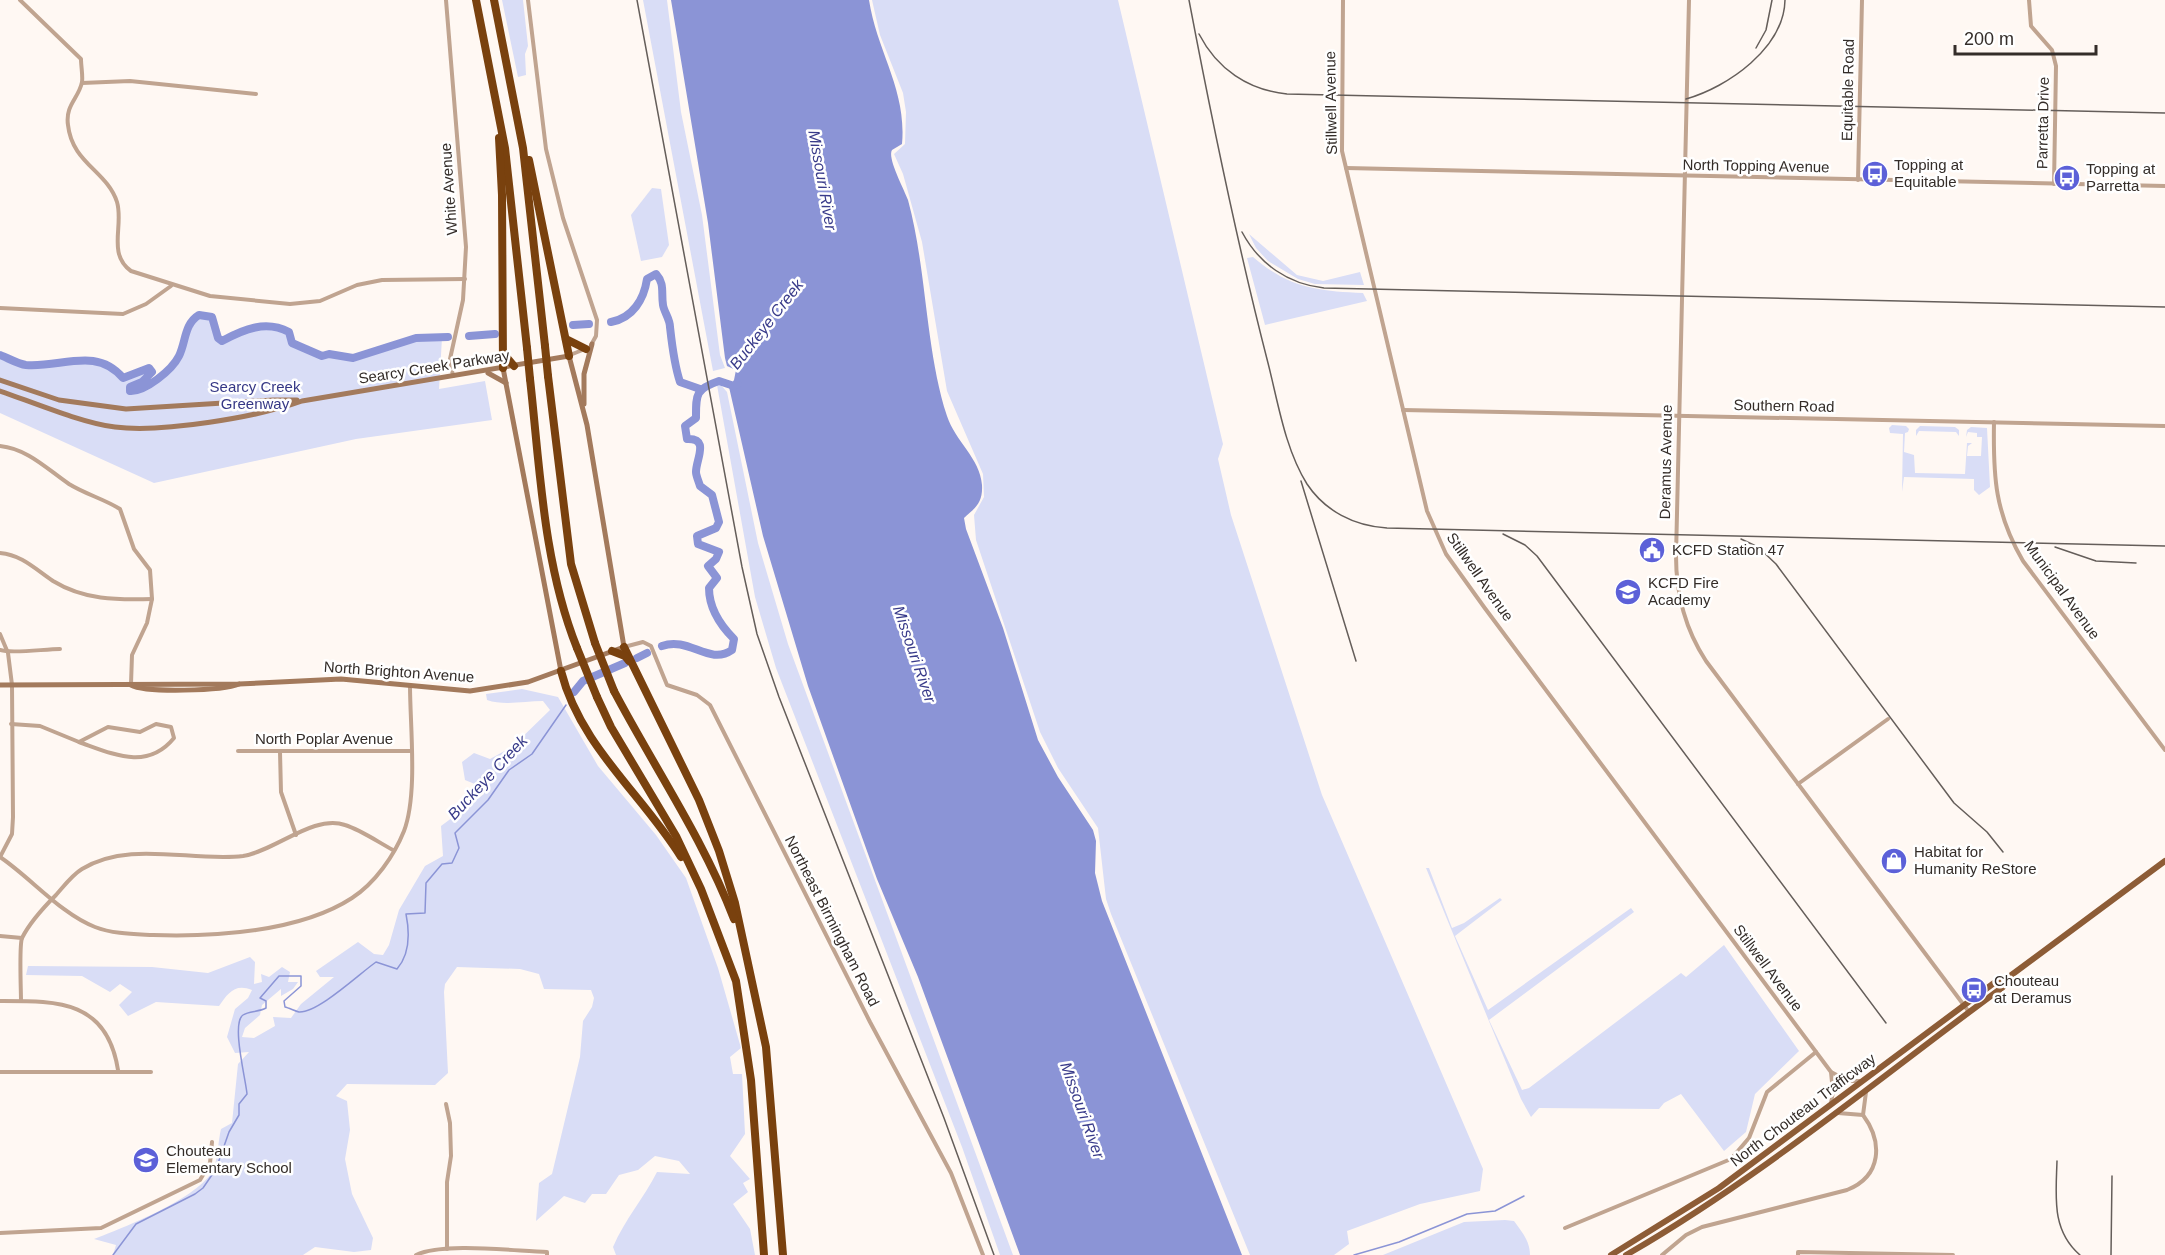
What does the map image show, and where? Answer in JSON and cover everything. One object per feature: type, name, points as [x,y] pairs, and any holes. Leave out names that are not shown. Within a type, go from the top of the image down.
[{"type":"highway","points":[[476,0],[495,89],[509,174],[546,529],[559,587],[577,648],[597,697],[611,727],[676,836],[701,889],[736,981],[747,1042],[764,1255]]},
{"type":"highway","points":[[495,0],[523,148],[571,564],[595,643],[614,691],[642,745],[709,859],[742,940]]},
{"type":"highway","points":[[495,89],[502,195],[503,368]]},
{"type":"highway","points":[[523,148],[530,163],[569,356]]},
{"type":"highway","points":[[566,339],[589,346]]},
{"type":"highway","points":[[503,351],[514,366]]},
{"type":"highway","points":[[624,647],[712,830],[729,882],[766,1047],[783,1255]]},
{"type":"highway","points":[[612,651],[625,656],[630,662]]},
{"type":"highway","points":[[561,671],[572,702],[596,746],[668,837],[701,889]]},
{"type":"main road","points":[[584,411],[584,374],[589,346]]},
{"type":"main road","points":[[569,356],[584,411],[624,647]]},
{"type":"main road","name":"Searcy Creek Parkway","points":[[0,392],[114,427],[184,425],[283,408],[302,401],[569,356]]},
{"type":"main road","points":[[503,368],[561,671]]},
{"type":"main road","points":[[484,372],[494,374],[507,384]]},
{"type":"main road","name":"Searcy Creek Parkway","points":[[0,380],[59,400],[126,409],[273,400],[302,401]]},
{"type":"main road","name":"North Brighton Avenue","points":[[0,685],[239,684],[325,679],[410,684],[470,691],[528,682],[624,647]]},
{"type":"main road","name":"North Chouteau Trafficway","points":[[1611,1255],[1719,1188],[1998,980],[2006,979],[2165,861]]},
{"type":"main road","name":"North Chouteau Trafficway","points":[[1626,1255],[1709,1203],[1867,1090],[2003,987],[2006,979]]},
{"type":"street","points":[[20,0],[81,59],[82,83],[69,107],[69,134],[82,160],[115,197],[118,208],[120,258],[131,271],[171,286],[210,296],[298,304],[321,301],[357,285],[382,280],[465,279]]},
{"type":"street","name":"White Avenue","points":[[446,0],[464,211],[465,279],[450,359],[453,376]]},
{"type":"street","points":[[528,0],[546,149],[563,218],[597,320],[596,336],[589,346],[569,356]]},
{"type":"street","name":"Stillwell Avenue","points":[[1343,0],[1341,136],[1346,168],[1427,511],[1446,554],[1831,1072]]},
{"type":"street","name":"Deramus Avenue","points":[[1689,0],[1676,572],[1684,616],[1706,661],[1969,1012]]},
{"type":"street","name":"Equitable Road","points":[[1858,180],[1862,0]]},
{"type":"street","name":"Parretta Drive","points":[[2029,0],[2031,26],[2052,50],[2056,66],[2054,184]]},
{"type":"street","points":[[82,83],[130,81],[256,94]]},
{"type":"street","name":"North Topping Avenue","points":[[1346,168],[2165,186]]},
{"type":"street","points":[[1,308],[123,314],[147,304],[171,286]]},
{"type":"street","name":"Southern Road","points":[[1402,410],[2165,426]]},
{"type":"street","name":"Municipal Avenue","points":[[1994,422],[1995,491],[2013,542],[2024,561],[2165,750]]},
{"type":"street","points":[[0,447],[13,448],[26,454],[69,484],[120,509],[134,549],[150,570],[152,599],[147,623],[132,655],[130,685]]},
{"type":"street","points":[[0,553],[15,555],[53,581],[76,592],[101,599],[152,599]]},
{"type":"street","points":[[0,634],[8,653],[12,685],[13,827],[9,842],[0,857],[86,923],[110,932],[171,935],[241,933],[293,921],[344,903],[373,880],[404,831],[409,809],[410,684]]},
{"type":"street","name":"Northeast Birmingham Road","points":[[624,647],[643,642],[651,646],[667,685],[697,695],[710,705],[870,1022],[951,1173],[983,1255]]},
{"type":"street","points":[[0,650],[8,653],[60,649]]},
{"type":"street","points":[[1798,784],[1888,718]]},
{"type":"street","points":[[11,724],[40,726],[79,741],[123,757],[145,757],[164,750],[174,738],[171,727],[156,724],[140,732],[108,727],[79,741]]},
{"type":"street","name":"North Poplar Avenue","points":[[238,751],[410,751]]},
{"type":"street","points":[[280,752],[281,792],[296,835]]},
{"type":"street","points":[[21,1001],[22,938],[53,898],[78,871],[110,857],[130,854],[241,856],[262,851],[320,824],[340,823],[393,850]]},
{"type":"street","points":[[0,936],[22,938]]},
{"type":"street","points":[[0,1001],[67,1004],[88,1015],[107,1036],[118,1070]]},
{"type":"street","name":"North Chouteau Trafficway","points":[[1565,1228],[1731,1159],[1749,1138],[1767,1092],[1816,1052]]},
{"type":"street","points":[[0,1072],[118,1070],[151,1072]]},
{"type":"street","points":[[1831,1072],[1848,1081],[1861,1081]]},
{"type":"street","points":[[1831,1072],[1833,1092],[1831,1104]]},
{"type":"street","points":[[1662,1255],[1686,1234],[1702,1227],[1847,1190],[1863,1182],[1873,1170],[1877,1143],[1872,1127],[1863,1115],[1867,1090]]},
{"type":"street","points":[[446,1104],[450,1123],[451,1156],[447,1182],[447,1249]]},
{"type":"street","name":"North Chouteau Trafficway","points":[[1832,1114],[1848,1112],[1863,1115]]},
{"type":"street","points":[[0,1233],[101,1228],[200,1180],[210,1163],[212,1142]]},
{"type":"street","points":[[416,1255],[425,1251],[447,1249],[547,1253]]},
{"type":"street","points":[[1798,1253],[1953,1255]]},
{"type":"green space","points":[[502,0],[523,0],[528,46],[525,54],[526,75],[518,77]]},
{"type":"green space","points":[[643,0],[667,0],[681,112],[702,215],[720,355],[725,368],[713,371]]},
{"type":"green space","points":[[872,0],[1118,0],[1223,444],[1218,459],[1231,515],[1322,795],[1483,1169],[1480,1191],[1420,1204],[1347,1231],[1349,1244],[1334,1255],[1250,1255],[1111,914],[1106,899],[1098,828],[1058,768],[1040,732],[976,540],[974,515],[984,497],[983,474],[947,391],[922,242],[903,174],[894,154],[905,144],[906,112],[903,93],[880,35]]},
{"type":"green space","points":[[652,188],[661,189],[669,245],[662,257],[641,261],[631,215]]},
{"type":"green space","points":[[1249,234],[1297,275],[1323,281],[1360,272],[1364,285],[1315,284],[1298,279],[1268,261],[1256,248]]},
{"type":"green space","points":[[1253,257],[1292,281],[1318,289],[1363,293],[1367,301],[1265,325],[1247,258]]},
{"type":"green space","name":"Searcy Creek Greenway","points":[[199,315],[212,317],[218,338],[222,341],[263,326],[280,328],[289,332],[292,343],[322,356],[329,354],[353,358],[416,338],[442,338],[439,389],[485,381],[492,420],[356,439],[154,483],[0,413],[0,355],[26,365],[78,361],[101,363],[113,368],[123,378],[149,368],[152,372],[142,382],[130,387],[130,391],[136,390],[158,379],[176,362],[188,328]]},
{"type":"green space","points":[[720,384],[727,392],[758,543],[788,644],[1013,1255],[1000,1255],[962,1147],[776,668],[755,597],[717,385]]},
{"type":"green space","points":[[1892,425],[1906,426],[1909,429],[1905,433],[1904,452],[1914,455],[1915,473],[1965,474],[1967,443],[1972,443],[1968,446],[1967,456],[1981,456],[1982,437],[1977,437],[1977,433],[1968,432],[1966,437],[1967,430],[1971,427],[1987,428],[1990,487],[1979,495],[1974,490],[1974,479],[1904,477],[1902,492],[1903,434],[1890,433],[1889,428]]},
{"type":"green space","points":[[1920,426],[1955,427],[1959,430],[1959,436],[1956,432],[1919,431],[1916,436],[1916,430]]},
{"type":"green space","points":[[522,689],[558,697],[598,766],[656,835],[686,878],[718,968],[741,1048],[730,1057],[733,1074],[742,1074],[745,1134],[730,1156],[750,1179],[743,1183],[748,1192],[733,1204],[750,1229],[755,1255],[616,1255],[613,1247],[657,1172],[690,1174],[679,1161],[655,1156],[638,1170],[619,1175],[606,1194],[592,1194],[585,1203],[564,1196],[536,1221],[539,1183],[552,1174],[580,1057],[583,1021],[592,1007],[594,998],[591,990],[544,989],[539,974],[520,969],[457,967],[445,984],[444,992],[448,1073],[435,1085],[347,1084],[336,1096],[347,1101],[350,1130],[345,1159],[352,1194],[373,1238],[371,1250],[354,1252],[315,1247],[303,1255],[113,1255],[116,1245],[94,1239],[141,1220],[177,1201],[205,1181],[213,1170],[221,1129],[232,1123],[238,1064],[249,1052],[235,1053],[227,1037],[235,1009],[248,998],[252,990],[241,988],[232,990],[219,1006],[156,1002],[128,1016],[119,1005],[132,992],[120,984],[110,992],[82,976],[26,975],[28,966],[152,967],[208,973],[250,957],[255,962],[254,984],[262,982],[261,974],[269,977],[282,967],[290,972],[288,982],[298,982],[293,989],[281,996],[281,989],[262,1005],[260,1015],[245,1028],[242,1037],[254,1038],[275,1026],[273,1017],[291,1018],[301,1004],[334,977],[320,977],[316,971],[358,942],[374,954],[383,955],[389,945],[399,910],[425,866],[443,856],[441,826],[484,794],[482,787],[465,780],[462,762],[474,753],[490,759],[512,747],[550,710],[543,701],[507,703],[487,700],[486,694]]},
{"type":"green space","points":[[1426,868],[1429,868],[1452,928],[1464,923],[1500,898],[1502,900],[1455,936],[1488,1010],[1631,908],[1634,912],[1489,1020],[1522,1090],[1529,1088],[1681,973],[1686,977],[1724,945],[1799,1051],[1755,1094],[1746,1132],[1724,1151],[1681,1094],[1664,1103],[1659,1109],[1539,1108],[1531,1117],[1521,1099]]},
{"type":"green space","points":[[1514,1221],[1520,1229],[1527,1241],[1530,1255],[1383,1255],[1464,1222]]},
{"type":"water","name":"Missouri River","points":[[671,0],[869,0],[900,106],[902,144],[892,150],[891,154],[908,200],[914,227],[940,390],[947,416],[977,466],[982,485],[978,504],[964,518],[966,529],[1003,628],[1038,740],[1058,777],[1093,830],[1096,841],[1095,873],[1102,901],[1242,1255],[1020,1255],[918,977],[877,879],[808,686],[763,536],[729,387],[734,380],[736,370],[727,366],[725,358],[708,223]]},
{"type":"waterway","points":[[611,322],[631,312],[643,294],[647,279],[656,274],[662,285],[663,305],[670,324],[680,382],[700,389]]},
{"type":"waterway","points":[[0,355],[26,365],[78,361],[101,363],[113,368],[123,378],[149,368],[152,372],[142,382],[130,387],[130,391],[143,388],[158,379],[176,362],[191,323],[199,315],[212,317],[218,338],[222,341],[263,326],[280,328],[289,332],[292,343],[322,356],[329,354],[353,358],[416,338],[448,337]]},
{"type":"waterway","points":[[573,325],[589,324]]},
{"type":"waterway","points":[[469,336],[495,334]]},
{"type":"waterway","name":"Buckeye Creek","points":[[662,646],[681,645],[715,655],[732,650],[734,639],[716,616],[709,588],[717,578],[708,566],[716,559],[719,552],[698,544],[697,536],[716,528],[719,522],[712,495],[700,486],[696,475],[700,446],[698,442],[687,439],[685,426],[696,418],[697,398],[701,390],[719,381],[734,386],[738,384]]},
{"type":"waterway","name":"Buckeye Creek","points":[[637,658],[647,653]]},
{"type":"waterway","name":"Buckeye Creek","points":[[574,692],[583,681],[625,663]]},
{"type":"waterway","name":"Buckeye Creek","points":[[113,1255],[136,1224],[195,1194],[203,1188],[216,1169],[229,1132],[239,1115],[239,1104],[247,1094],[238,1029],[243,1015],[266,1008],[266,1001],[260,998],[279,976],[301,976],[301,986],[284,1001],[285,1007],[299,1012],[307,1011],[327,1000],[376,962],[397,969],[407,950],[406,914],[425,913],[426,883],[442,864],[452,863],[459,848],[455,833],[488,800],[509,770],[532,754],[566,705]]},
{"type":"waterway","points":[[1354,1255],[1399,1242],[1467,1214],[1495,1211],[1524,1196]]},
{"type":"railway","points":[[637,0],[742,567],[757,634],[779,697],[944,1118],[994,1255]]},
{"type":"railway","points":[[1189,0],[1235,227],[1283,425],[1293,456],[1307,484],[1322,502],[1341,515],[1363,524],[1387,528],[2165,546]]},
{"type":"railway","points":[[1756,48],[1766,30],[1772,0]]},
{"type":"railway","points":[[1686,99],[1719,85],[1751,63],[1775,34],[1782,18],[1785,0]]},
{"type":"railway","points":[[1199,34],[1215,58],[1235,76],[1259,88],[1287,94],[2165,113]]},
{"type":"railway","points":[[1242,232],[1257,254],[1276,270],[1298,282],[1324,288],[2165,307]]},
{"type":"railway","points":[[1301,481],[1356,661]]},
{"type":"railway","points":[[1503,534],[1525,545],[1537,556],[1886,1023]]},
{"type":"railway","points":[[1741,539],[1758,547],[1776,564],[1954,803],[1987,832],[2003,852]]},
{"type":"railway","points":[[2055,547],[2096,561],[2136,563]]},
{"type":"railway","points":[[2057,1161],[2057,1212],[2064,1235],[2080,1255]]},
{"type":"railway","points":[[2111,1255],[2112,1176]]},
{"type":"place","name":"Topping at Equitable","points":[[1875,174]]},
{"type":"place","name":"Topping at Parretta","points":[[2067,178]]},
{"type":"place","name":"KCFD Station 47","points":[[1652,550]]},
{"type":"place","name":"KCFD Fire Academy","points":[[1628,592]]},
{"type":"place","name":"Habitat for Humanity ReStore","points":[[1894,861]]},
{"type":"place","name":"Chouteau at Deramus","points":[[1974,990]]},
{"type":"place","name":"Chouteau Elementary School","points":[[146,1160]]}]
